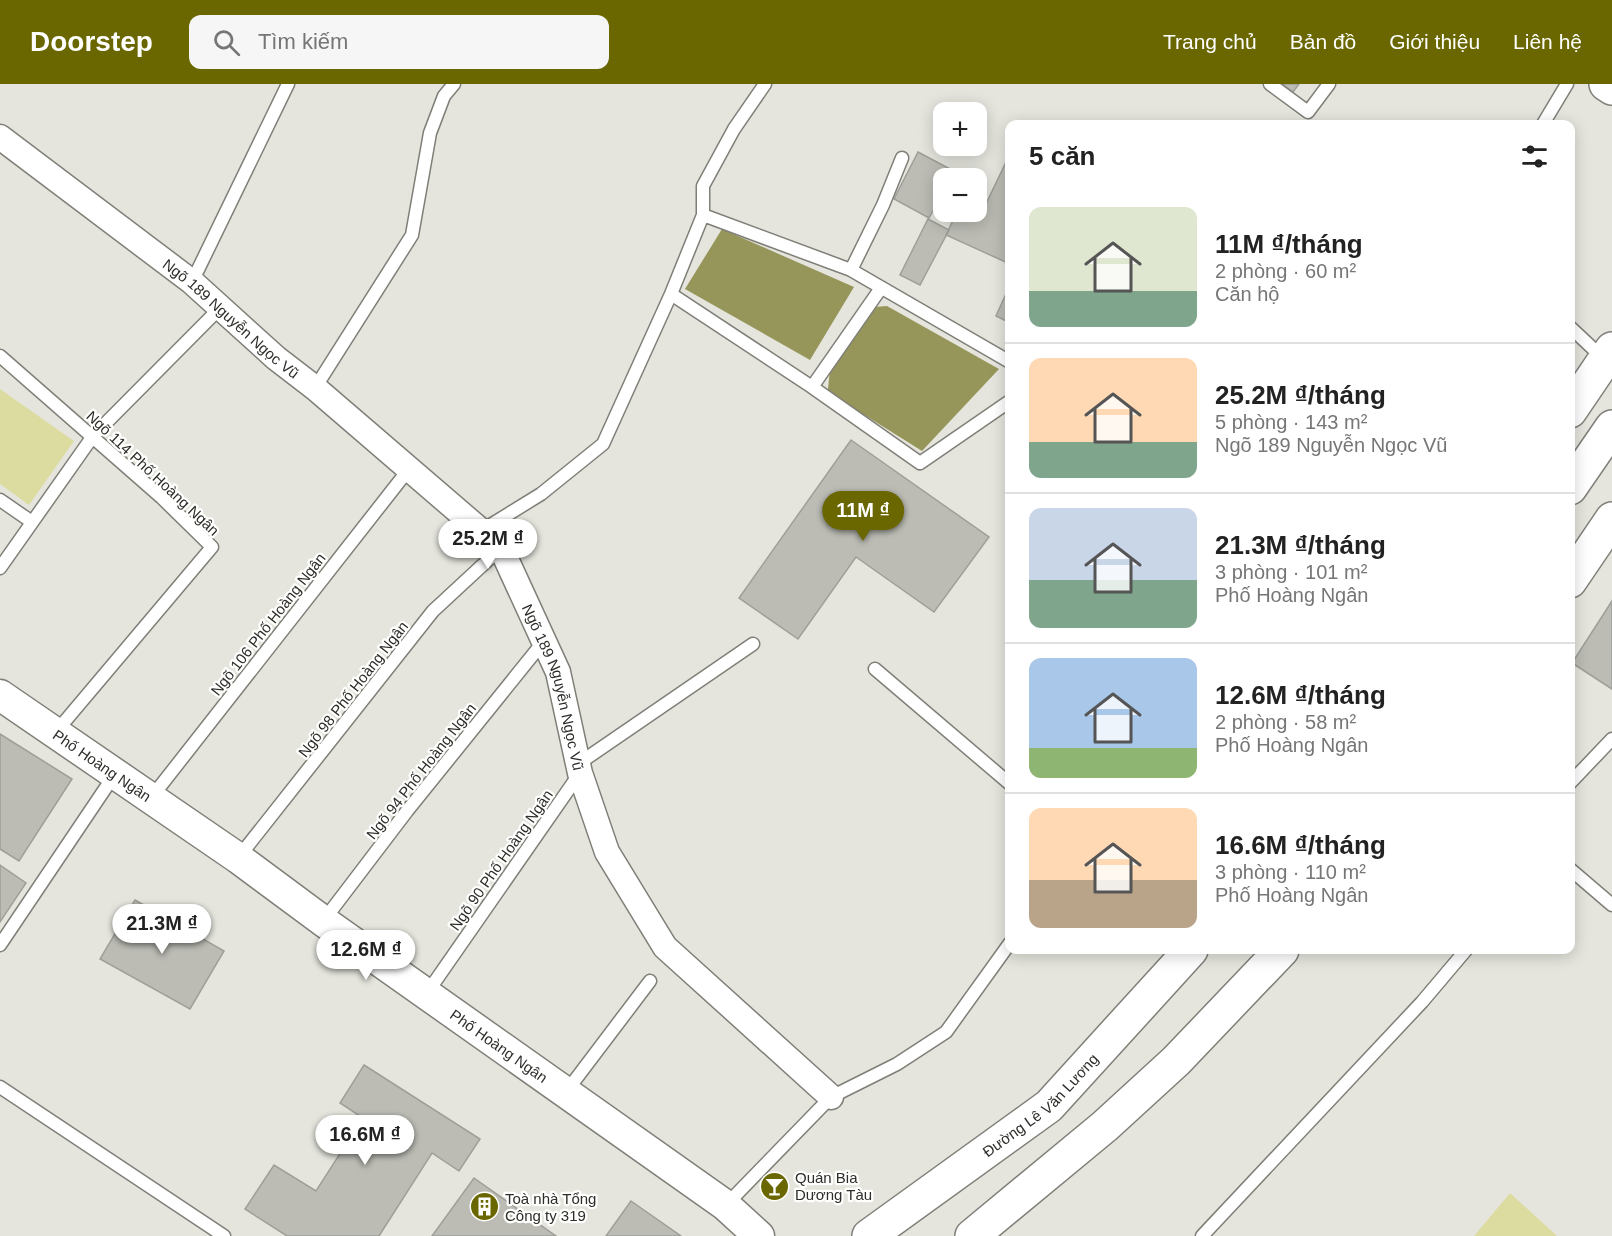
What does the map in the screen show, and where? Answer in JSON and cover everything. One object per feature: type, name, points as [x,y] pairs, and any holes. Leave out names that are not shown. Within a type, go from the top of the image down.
[{"type":"main road","points":[[1606,84],[1612,88]]},
{"type":"main road","points":[[1575,404],[1608,355]]},
{"type":"main road","points":[[1575,481],[1612,427]]},
{"type":"main road","points":[[1575,574],[1612,519]]},
{"type":"main road","name":"Đường Lê Văn Lương","points":[[868,1236],[1050,1106],[1189,954]]},
{"type":"main road","points":[[1236,997],[1261,954]]},
{"type":"main road","points":[[972,1236],[1105,1126],[1176,1061],[1277,954]]},
{"type":"street","name":"Ngõ 189 Nguyễn Ngọc Vũ","points":[[0,137],[192,282],[276,358],[315,388],[501,548],[558,672],[579,768],[608,852],[665,947],[831,1097]]},
{"type":"street","name":"Phố Hoàng Ngân","points":[[0,695],[238,858],[323,921],[725,1205],[759,1236]]},
{"type":"lane","points":[[192,282],[288,84]]},
{"type":"lane","points":[[315,388],[412,234],[429,133],[444,96],[454,84]]},
{"type":"lane","points":[[481,531],[542,494],[603,444],[671,294],[702,215],[704,186],[734,129],[765,84]]},
{"type":"lane","points":[[1270,84],[1308,112],[1329,84]]},
{"type":"lane","points":[[1545,120],[1567,84]]},
{"type":"lane","points":[[851,270],[883,205],[902,158]]},
{"type":"lane","points":[[702,215],[851,270],[1005,359]]},
{"type":"lane","points":[[812,387],[881,288]]},
{"type":"lane","points":[[671,294],[812,387],[920,463],[1005,404]]},
{"type":"lane","points":[[0,568],[93,436],[221,307]]},
{"type":"lane","points":[[1575,331],[1608,355]]},
{"type":"lane","name":"Ngõ 114 Phố Hoàng Ngân","points":[[0,356],[161,497],[212,547],[55,733]]},
{"type":"lane","name":"Ngõ 106 Phố Hoàng Ngân","points":[[151,798],[409,469]]},
{"type":"lane","points":[[0,500],[32,522]]},
{"type":"lane","name":"Ngõ 98 Phố Hoàng Ngân","points":[[238,858],[433,611],[501,548]]},
{"type":"lane","name":"Ngõ 94 Phố Hoàng Ngân","points":[[323,921],[544,641]]},
{"type":"lane","points":[[579,768],[753,644]]},
{"type":"lane","points":[[875,669],[1005,780]]},
{"type":"lane","points":[[1575,778],[1612,739]]},
{"type":"lane","name":"Ngõ 90 Phố Hoàng Ngân","points":[[426,994],[579,768]]},
{"type":"lane","points":[[0,945],[115,774]]},
{"type":"lane","points":[[1575,873],[1612,905]]},
{"type":"lane","points":[[725,1205],[831,1097],[897,1064],[946,1032],[1005,950]]},
{"type":"lane","points":[[1202,1236],[1422,1002],[1463,954]]},
{"type":"lane","points":[[566,1092],[650,981]]},
{"type":"lane","points":[[0,1087],[224,1236]]},
{"type":"green space","points":[[0,389],[74,441],[29,505],[0,484]]},
{"type":"green space","points":[[1510,1193],[1557,1236],[1474,1236]]},
{"type":"shaded area","points":[[722,229],[854,287],[810,360],[685,289]]},
{"type":"shaded area","points":[[887,306],[999,369],[922,451],[831,394],[828,389],[830,369],[874,307]]},
{"type":"building","points":[[1281,84],[1299,84],[1293,92]]},
{"type":"building","points":[[918,152],[948,168],[933,168],[933,211],[929,218],[894,199]]},
{"type":"building","points":[[1005,164],[1005,262],[946,235],[952,222],[987,222],[987,202]]},
{"type":"building","points":[[928,219],[949,230],[920,285],[900,275]]},
{"type":"building","points":[[1005,296],[1005,320],[996,316]]},
{"type":"building","points":[[851,440],[989,537],[934,612],[856,557],[798,639],[739,598]]},
{"type":"building","points":[[1612,601],[1612,689],[1575,665],[1575,658]]},
{"type":"building","points":[[0,734],[72,779],[19,861],[0,849]]},
{"type":"building","points":[[0,865],[26,883],[0,922]]},
{"type":"building","points":[[135,900],[224,951],[190,1009],[100,959]]},
{"type":"building","points":[[364,1065],[480,1139],[459,1171],[432,1153],[379,1236],[287,1236],[245,1209],[274,1165],[316,1191],[363,1118],[340,1103]]},
{"type":"building","name":"Toà nhà Tổng Công ty 319","points":[[474,1178],[556,1236],[432,1236]]},
{"type":"building","name":"Toà nhà Tổng Công ty 319","points":[[631,1201],[681,1236],[606,1236]]},
{"type":"place","name":"Quán Bia Dương Tàu","points":[[774,1186]]},
{"type":"place","name":"Toà nhà Tổng Công ty 319","points":[[484,1207]]}]
